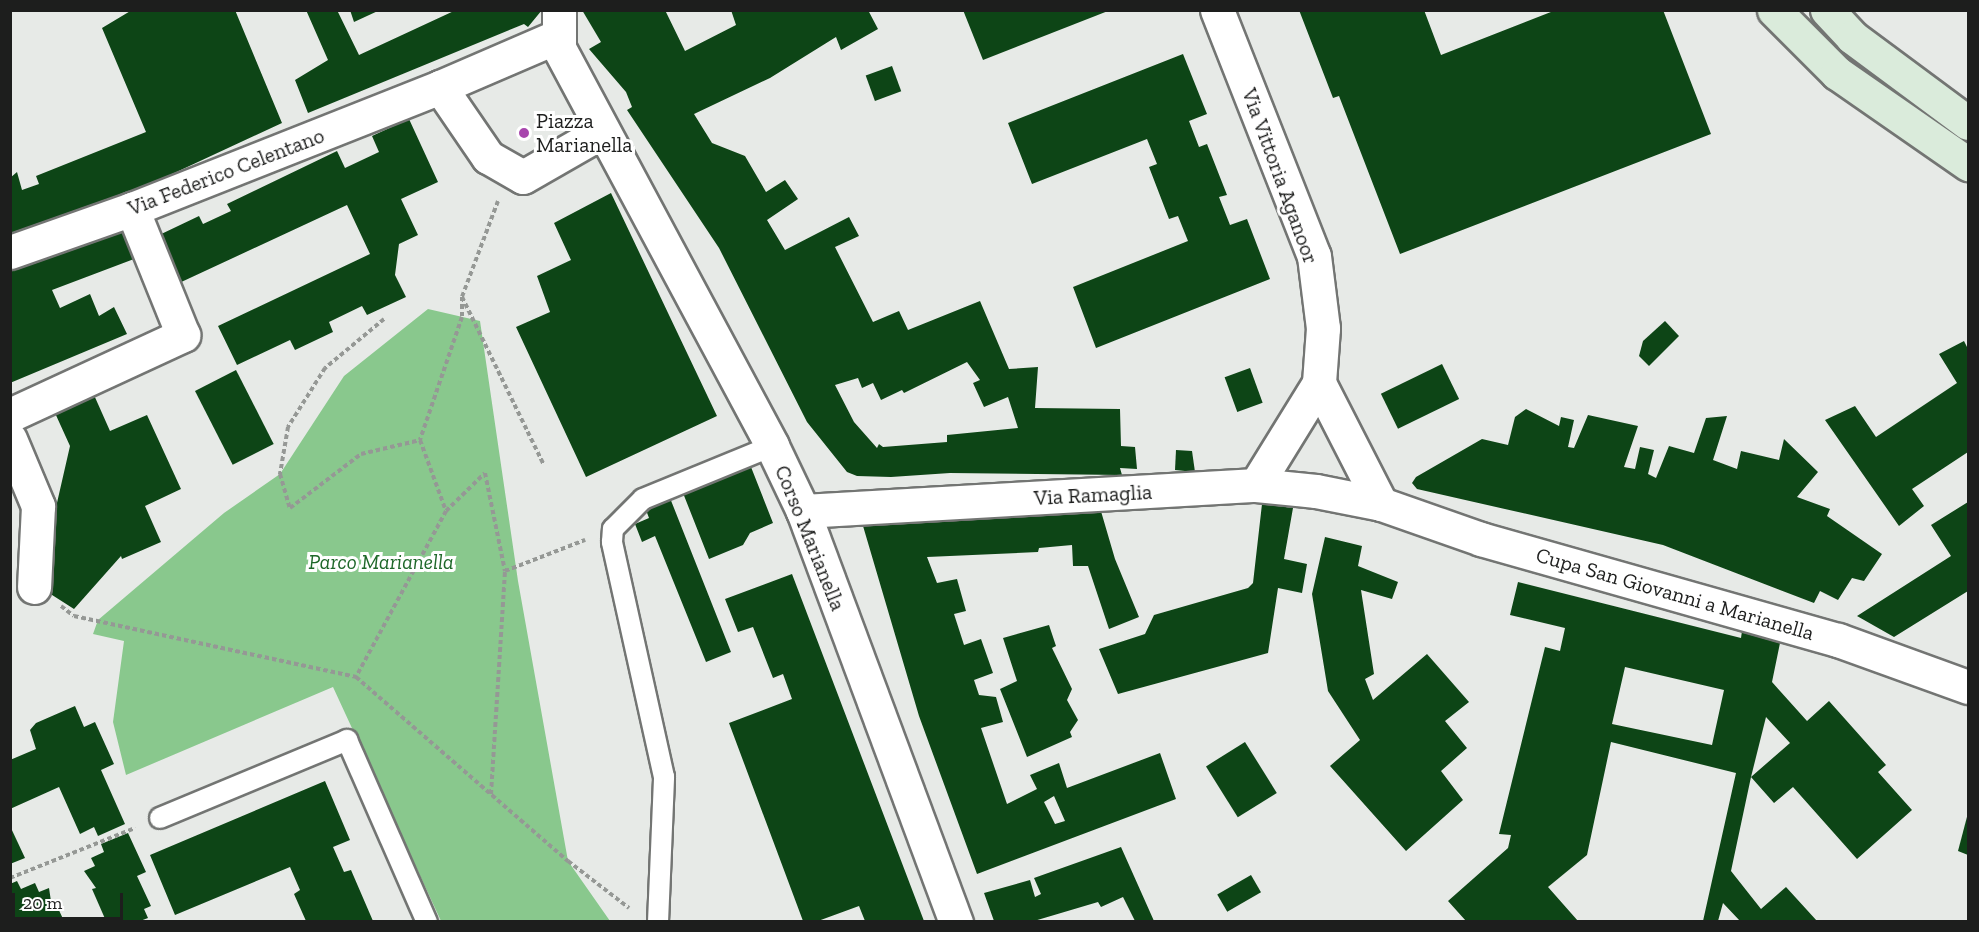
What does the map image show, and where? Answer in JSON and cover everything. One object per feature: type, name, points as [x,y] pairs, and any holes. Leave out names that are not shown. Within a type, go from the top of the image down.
[{"type":"street","name":"Via Vittoria Aganoor","points":[[1217,10],[1314,256],[1323,328],[1319,383],[1256,485]]},
{"type":"street","points":[[1774,10],[1838,72],[1968,164]]},
{"type":"street","points":[[1827,10],[1852,37],[1968,123]]},
{"type":"street","points":[[558,23],[603,131],[523,177],[488,157],[440,87],[558,23]]},
{"type":"street","name":"Via Federico Celentano","points":[[10,252],[132,209],[440,87]]},
{"type":"street","name":"Corso Marianella","points":[[603,131],[772,446],[803,511],[956,921]]},
{"type":"street","points":[[10,415],[183,335],[132,209]]},
{"type":"street","points":[[1319,383],[1381,504]]},
{"type":"street","points":[[10,439],[38,506],[34,587]]},
{"type":"street","name":"Via Ramaglia","points":[[803,511],[1256,485],[1316,491],[1381,504]]},
{"type":"street","name":"Cupa San Giovanni a Marianella","points":[[1381,504],[1480,539],[1838,640],[1968,687]]},
{"type":"lane","points":[[658,921],[663,876],[664,777],[612,542],[613,529],[643,499],[772,446]]},
{"type":"lane","points":[[160,818],[347,740],[427,921]]},
{"type":"path","points":[[446,511],[420,440],[462,317],[462,297],[509,170]]},
{"type":"path","points":[[462,297],[543,463]]},
{"type":"path","points":[[384,320],[325,368],[288,427],[280,474],[290,508],[361,454],[420,440]]},
{"type":"path","points":[[356,677],[446,511],[485,472],[505,571],[491,794]]},
{"type":"path","points":[[505,571],[613,529]]},
{"type":"path","points":[[34,587],[74,616],[356,677],[491,794],[637,915]]},
{"type":"path","points":[[10,878],[160,818]]},
{"type":"green space","name":"Parco Marianella","points":[[428,309],[480,321],[518,581],[568,861],[610,921],[441,921],[333,687],[126,775],[113,722],[124,641],[93,634],[98,620],[224,513],[280,474],[344,376]]},
{"type":"building","points":[[132,10],[235,10],[282,123],[170,175],[172,181],[39,229],[10,233],[10,178],[17,172],[22,190],[39,184],[36,176],[146,132],[102,28]]},
{"type":"building","points":[[306,10],[337,10],[359,55],[456,10],[542,10],[528,27],[524,24],[308,113],[295,80],[328,60]]},
{"type":"building","points":[[350,10],[380,10],[354,22]]},
{"type":"building","points":[[582,10],[665,10],[685,51],[736,25],[731,10],[868,10],[878,29],[841,50],[836,37],[770,78],[694,114],[712,143],[745,156],[766,192],[785,180],[798,199],[767,220],[785,250],[849,217],[859,236],[835,247],[873,322],[899,311],[908,330],[980,301],[1009,369],[1038,367],[1035,408],[1120,409],[1121,446],[1135,447],[1137,469],[1120,468],[1122,475],[950,473],[891,477],[857,476],[847,472],[807,422],[719,248],[627,110],[632,107],[626,92],[589,49],[601,42]],"holes":[[[967,362],[980,380],[973,383],[984,407],[1008,397],[1018,428],[947,435],[947,442],[883,447],[879,444],[877,448],[854,422],[835,385],[858,378],[862,388],[873,383],[881,400],[902,390],[904,393]]]},
{"type":"building","points":[[963,10],[1108,10],[1108,11],[983,60]]},
{"type":"building","points":[[1299,10],[1424,10],[1441,55],[1556,10],[1663,10],[1711,134],[1400,254],[1339,96],[1333,98]]},
{"type":"building","points":[[1183,54],[1207,114],[1189,121],[1199,147],[1207,144],[1227,195],[1219,197],[1230,225],[1247,219],[1270,279],[1096,348],[1073,287],[1188,241],[1178,216],[1169,219],[1149,167],[1157,164],[1147,139],[1032,184],[1008,123]]},
{"type":"building","points":[[892,66],[901,91],[875,101],[866,76]]},
{"type":"building","points":[[409,119],[438,182],[401,199],[418,235],[399,244],[395,275],[406,297],[367,315],[362,306],[329,322],[333,332],[295,350],[290,340],[237,365],[218,326],[370,254],[347,205],[177,284],[155,237],[199,216],[203,224],[231,211],[227,204],[337,151],[345,168],[379,152],[372,136]]},
{"type":"building","points":[[611,193],[717,416],[586,477],[516,327],[550,312],[537,276],[571,260],[554,223]]},
{"type":"building","points":[[121,221],[134,259],[52,290],[60,308],[90,294],[99,316],[114,307],[127,334],[10,383],[10,263]]},
{"type":"building","points":[[1665,321],[1679,336],[1649,366],[1639,356],[1643,341]]},
{"type":"building","points":[[1964,341],[1968,349],[1968,452],[1912,489],[1924,506],[1899,526],[1825,420],[1855,406],[1876,437],[1957,383],[1939,354]]},
{"type":"building","points":[[1442,364],[1459,399],[1398,429],[1381,394]]},
{"type":"building","points":[[1250,368],[1263,403],[1237,412],[1225,377]]},
{"type":"building","points":[[236,370],[274,444],[233,465],[195,391]]},
{"type":"building","points":[[94,395],[110,431],[147,415],[181,489],[145,506],[161,542],[122,559],[121,556],[74,609],[38,586],[70,446],[55,413]]},
{"type":"building","points":[[1526,409],[1559,426],[1561,417],[1574,420],[1568,447],[1574,448],[1588,415],[1638,426],[1624,467],[1635,469],[1640,447],[1654,450],[1648,474],[1656,478],[1669,446],[1694,453],[1706,418],[1727,416],[1713,460],[1737,469],[1741,451],[1779,460],[1784,439],[1818,472],[1797,497],[1830,509],[1827,516],[1882,554],[1864,581],[1852,578],[1838,600],[1820,591],[1814,603],[1663,545],[1417,489],[1412,483],[1416,477],[1482,439],[1508,445],[1515,417]]},
{"type":"building","points":[[1176,450],[1192,451],[1195,472],[1175,470]]},
{"type":"building","points":[[751,467],[773,523],[750,533],[743,545],[709,559],[683,493]]},
{"type":"building","points":[[670,498],[731,652],[706,662],[655,536],[642,542],[635,524],[649,518],[646,510]]},
{"type":"building","points":[[1098,501],[1115,559],[1139,617],[1109,629],[1088,566],[1073,566],[1072,545],[1039,548],[1038,552],[927,557],[937,583],[957,579],[966,611],[954,614],[964,645],[981,639],[993,673],[974,680],[979,695],[996,697],[1003,722],[981,728],[1007,804],[1037,789],[1030,775],[1059,763],[1067,788],[1160,753],[1176,799],[977,874],[919,716],[858,509]],"holes":[[[1054,796],[1065,821],[1055,824],[1044,802]]]},
{"type":"building","points":[[1968,502],[1968,591],[1894,637],[1857,616],[1951,556],[1931,525]]},
{"type":"building","points":[[1262,504],[1293,508],[1284,559],[1307,564],[1302,593],[1278,588],[1268,653],[1118,694],[1099,649],[1145,634],[1154,615],[1248,588],[1253,583]]},
{"type":"building","points":[[1325,537],[1362,546],[1358,566],[1398,582],[1392,599],[1361,590],[1374,674],[1365,679],[1373,700],[1427,654],[1469,702],[1445,721],[1467,748],[1441,771],[1463,800],[1406,851],[1330,766],[1360,740],[1328,691],[1312,594]]},
{"type":"building","points":[[792,574],[924,921],[865,921],[859,906],[818,921],[803,921],[729,723],[792,699],[783,674],[773,678],[753,627],[738,632],[725,599]]},
{"type":"building","points":[[1518,582],[1741,638],[1742,631],[1780,643],[1772,682],[1807,721],[1829,701],[1886,765],[1878,772],[1912,810],[1857,859],[1793,787],[1774,803],[1751,777],[1731,871],[1761,909],[1786,887],[1817,921],[1740,921],[1723,903],[1718,921],[1703,921],[1736,773],[1611,742],[1587,855],[1548,887],[1578,921],[1466,921],[1448,901],[1508,848],[1511,835],[1499,834],[1545,647],[1560,651],[1565,628],[1510,615]],"holes":[[[1625,667],[1724,690],[1712,745],[1612,724]],[[1766,717],[1790,743],[1751,777]]]},
{"type":"building","points":[[1049,625],[1056,646],[1052,648],[1072,689],[1067,700],[1078,720],[1070,732],[1072,737],[1027,757],[1000,689],[1017,681],[1003,638]]},
{"type":"building","points":[[75,706],[84,727],[95,722],[114,764],[101,770],[125,824],[98,836],[94,827],[80,834],[59,787],[10,809],[10,760],[36,749],[30,730],[36,723]]},
{"type":"building","points":[[1245,742],[1277,793],[1238,817],[1206,766]]},
{"type":"building","points":[[325,781],[350,840],[333,847],[344,872],[351,870],[373,921],[306,921],[294,894],[300,890],[290,867],[175,915],[150,855]]},
{"type":"building","points":[[1968,813],[1968,855],[1958,851]]},
{"type":"building","points":[[10,826],[25,858],[10,864]]},
{"type":"building","points":[[128,833],[146,872],[137,876],[151,906],[144,909],[148,918],[140,921],[106,921],[92,889],[96,888],[84,871],[95,866],[91,858],[104,852],[101,844]]},
{"type":"building","points":[[1121,847],[1154,921],[1135,921],[1123,897],[1101,907],[1098,902],[1034,921],[994,921],[984,893],[1030,880],[1035,897],[1041,894],[1034,878]]},
{"type":"building","points":[[1251,875],[1261,892],[1227,912],[1217,894]]},
{"type":"building","points":[[17,881],[21,889],[35,883],[39,892],[49,888],[52,908],[57,906],[64,921],[10,921],[10,884]]},
{"type":"place","name":"Piazza Marianella","points":[[524,133]]}]
